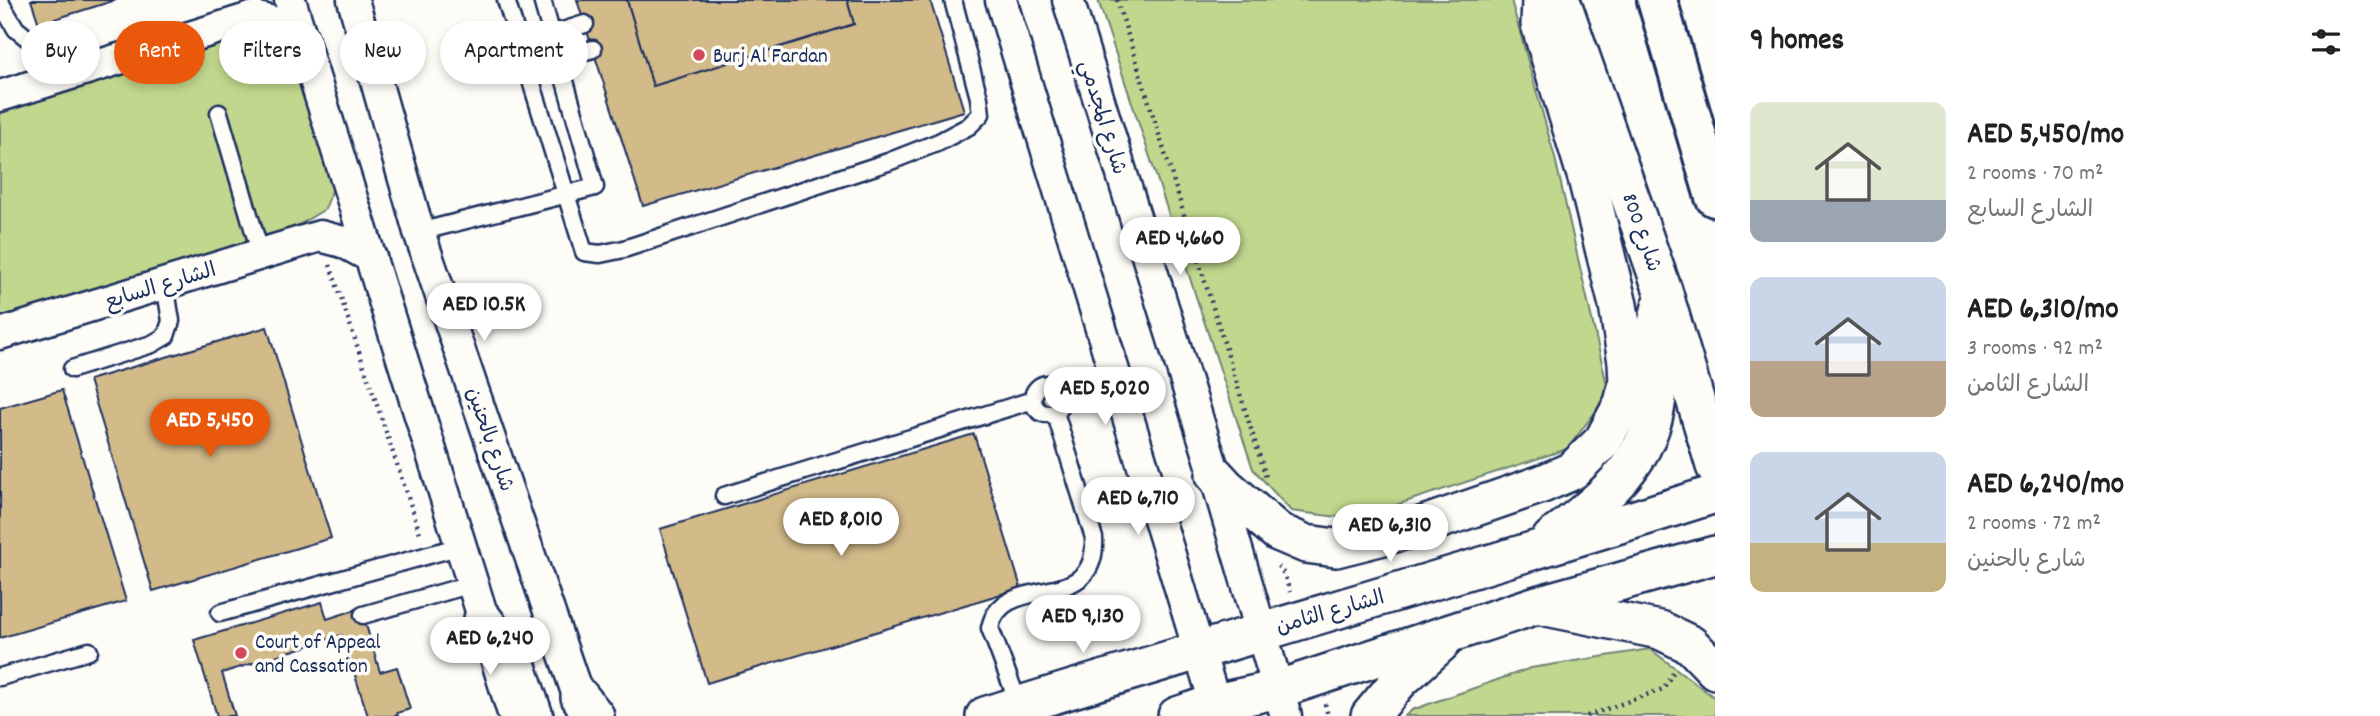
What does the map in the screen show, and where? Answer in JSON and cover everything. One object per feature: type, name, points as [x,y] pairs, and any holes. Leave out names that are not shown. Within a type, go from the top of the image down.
[{"type":"highway","points":[[1657,0],[1715,197]]},
{"type":"street","points":[[290,0],[297,21]]},
{"type":"street","name":"شارع بالحنين","points":[[353,0],[419,232],[587,710]]},
{"type":"street","points":[[1001,0],[1217,710]]},
{"type":"street","name":"شارع المجدمي","points":[[1068,0],[1263,631],[1282,703]]},
{"type":"street","points":[[1215,475],[1278,532],[1306,544],[1336,548],[1415,528],[1542,484],[1572,471],[1602,441],[1623,402],[1628,383],[1627,362],[1618,305],[1587,178],[1540,24],[1541,0]]},
{"type":"street","name":"شارع 800","points":[[1561,0],[1664,291],[1715,466]]},
{"type":"street","points":[[100,64],[260,9],[275,21]]},
{"type":"street","points":[[0,96],[40,84]]},
{"type":"street","points":[[317,84],[484,619],[516,664],[517,714]]},
{"type":"street","points":[[348,183],[339,207],[320,236],[344,242],[371,257]]},
{"type":"street","name":"الشارع السابع","points":[[0,334],[320,236]]},
{"type":"street","points":[[1533,552],[1604,496],[1632,465],[1645,444],[1654,418],[1657,395],[1656,332],[1664,291]]},
{"type":"street","name":"الشارع الثامن","points":[[1002,711],[1198,649],[1533,552],[1715,495]]},
{"type":"street","points":[[1177,716],[1282,703],[1452,633],[1537,605],[1715,555]]},
{"type":"street","points":[[1537,605],[1660,630],[1703,658]]},
{"type":"street","points":[[1370,716],[1400,680],[1452,633]]},
{"type":"lane","points":[[506,0],[584,252],[600,254],[666,236],[888,162],[939,142],[969,126],[981,114],[973,70],[953,0]]},
{"type":"lane","points":[[542,0],[549,21]]},
{"type":"lane","points":[[0,2],[21,33]]},
{"type":"lane","points":[[588,50],[593,49]]},
{"type":"lane","points":[[419,232],[595,187],[566,84]]},
{"type":"lane","points":[[219,113],[261,255]]},
{"type":"lane","points":[[72,369],[152,344],[166,336],[171,321],[165,284]]},
{"type":"lane","points":[[1062,392],[1115,371]]},
{"type":"lane","points":[[1053,384],[1062,392],[1063,404],[1049,414],[1038,410],[1033,400],[1041,386],[1053,384]]},
{"type":"lane","points":[[724,496],[1033,400]]},
{"type":"lane","points":[[1002,711],[990,628],[993,615],[1001,605],[1013,600],[1071,584],[1087,569],[1094,548],[1094,538],[1055,412]]},
{"type":"lane","points":[[219,613],[461,546]]},
{"type":"lane","points":[[363,615],[472,584]]},
{"type":"lane","points":[[0,677],[89,651]]},
{"type":"path","points":[[1117,0],[1265,477],[1273,488]]},
{"type":"path","points":[[320,236],[427,555]]},
{"type":"path","points":[[1587,716],[1663,689],[1703,658]]},
{"type":"green space","points":[[1098,0],[1511,0],[1555,158],[1609,394],[1567,449],[1353,519],[1291,511],[1253,469]]},
{"type":"green space","points":[[219,45],[219,84],[309,84],[337,178],[325,209],[297,226],[0,317],[0,111],[89,84],[100,84],[100,81],[114,77],[114,84],[205,84],[205,49]]},
{"type":"green space","points":[[1650,649],[1715,698],[1715,716],[1405,716],[1412,710],[1531,668]]},
{"type":"building","points":[[31,0],[116,0],[49,21],[38,21]]},
{"type":"building","points":[[577,0],[627,0],[653,86],[854,24],[847,0],[930,0],[964,111],[643,206],[588,34],[588,21],[584,21]]},
{"type":"building","name":"Burj Al Fardan","points":[[627,0],[847,0],[854,24],[653,86]]},
{"type":"building","points":[[267,327],[331,538],[153,591],[89,380]]},
{"type":"building","points":[[62,390],[126,601],[0,638],[0,408]]},
{"type":"building","points":[[974,434],[1021,588],[707,683],[660,529]]},
{"type":"building","name":"Court of Appeal and Cassation","points":[[322,602],[327,619],[361,608],[380,672],[397,667],[410,709],[397,713],[398,716],[368,716],[342,635],[222,673],[235,716],[217,716],[194,640]]},
{"type":"place","name":"Burj Al Fardan","points":[[699,55]]},
{"type":"place","name":"Court of Appeal and Cassation","points":[[241,653]]}]
